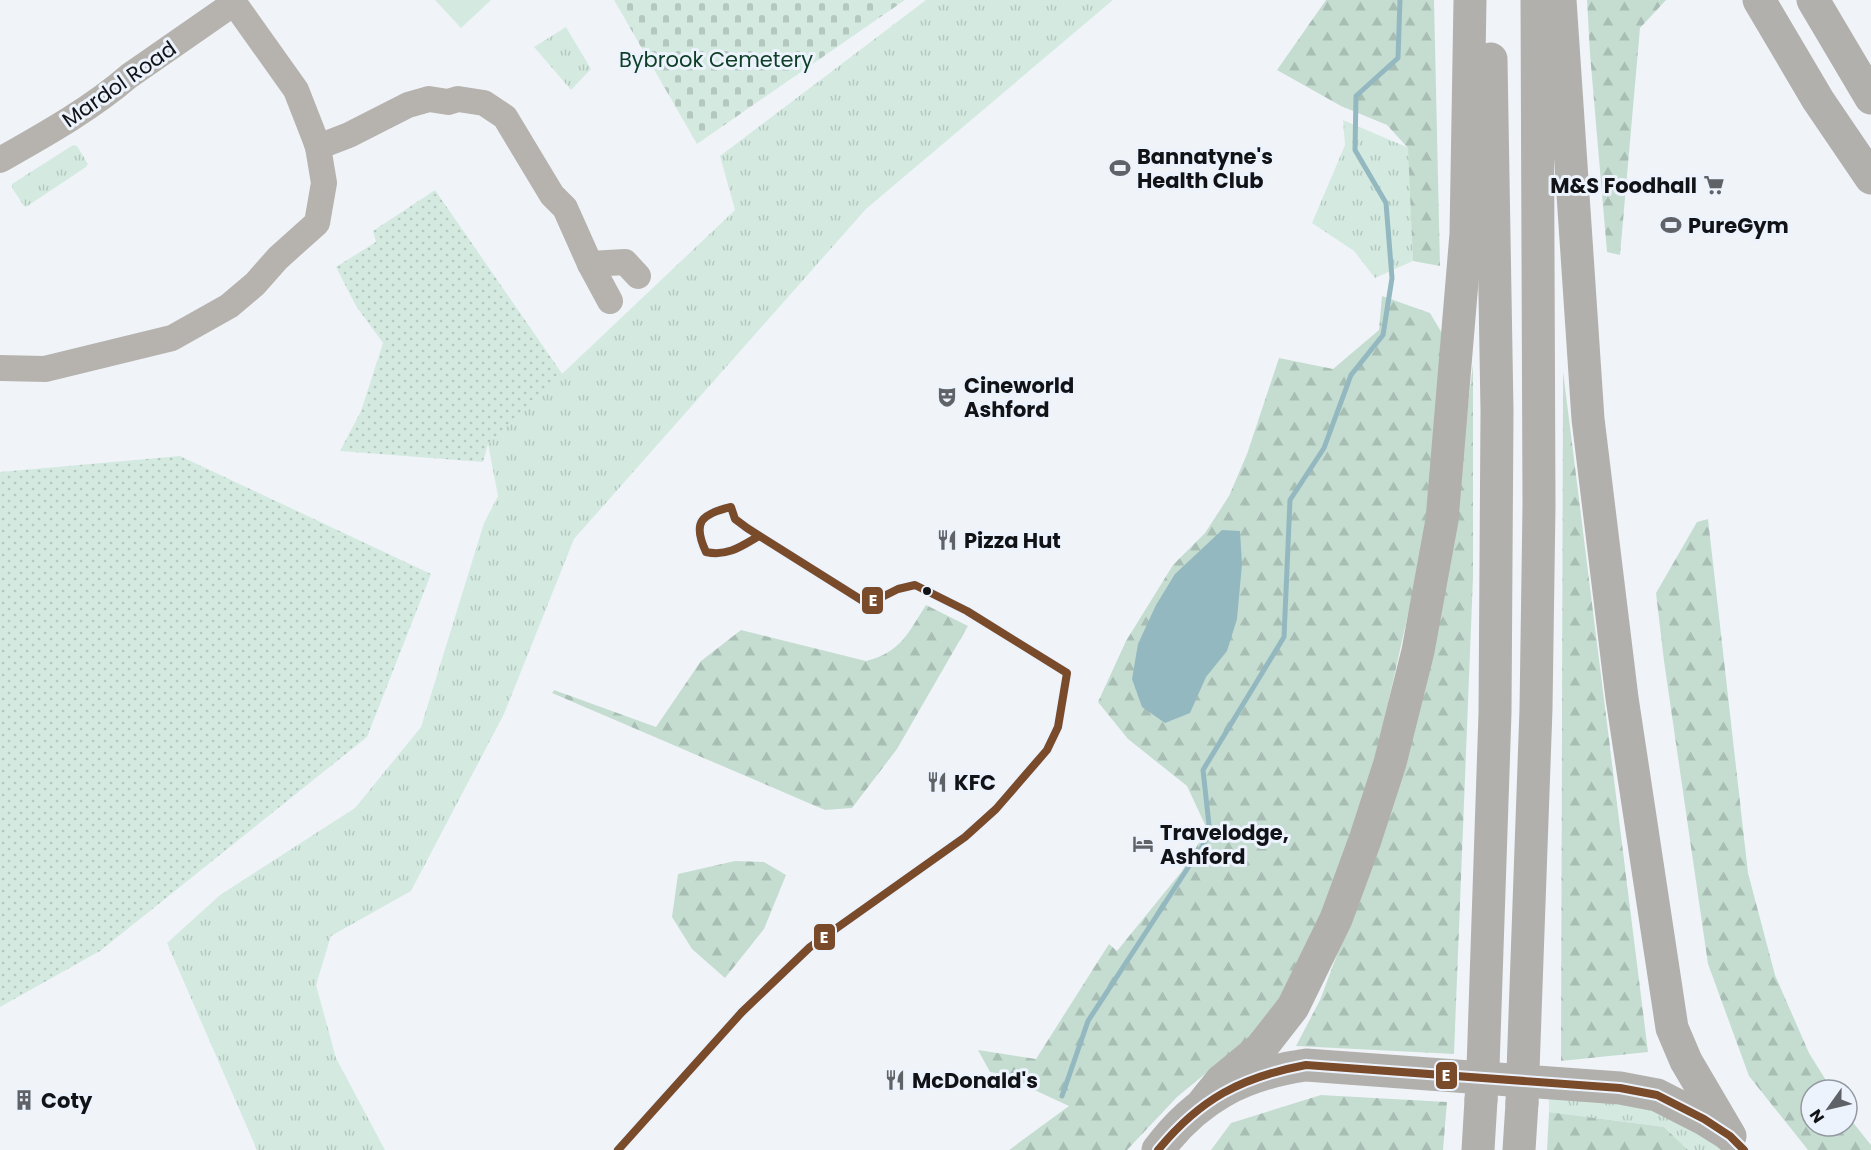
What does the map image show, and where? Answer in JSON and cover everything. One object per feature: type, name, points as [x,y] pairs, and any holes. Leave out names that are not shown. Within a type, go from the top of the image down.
[{"type":"highway","points":[[1158,1150],[1221,1082],[1261,1048],[1288,1014],[1336,919],[1390,764],[1418,651],[1442,520],[1466,234],[1470,0]]},
{"type":"highway","points":[[1478,1150],[1496,713],[1497,411],[1490,0]]},
{"type":"highway","points":[[1519,1150],[1536,709],[1539,505],[1538,0]]},
{"type":"highway","points":[[1560,0],[1588,418],[1625,720],[1672,1028],[1686,1061],[1739,1146]]},
{"type":"highway","points":[[1759,0],[1818,100],[1871,178]]},
{"type":"highway","points":[[1813,0],[1871,98]]},
{"type":"highway","points":[[1204,1102],[1252,1078],[1278,1069],[1306,1065],[1620,1088],[1657,1095],[1704,1119],[1739,1146]]},
{"type":"street","points":[[0,368],[45,369],[172,338],[229,306],[255,284],[317,223],[324,183],[318,147],[296,90],[233,2]]},
{"type":"street","name":"Mardol Road","points":[[0,160],[52,131],[233,2]]},
{"type":"street","points":[[318,147],[349,135],[408,105],[429,99],[448,102],[458,99],[484,104],[505,117],[541,179],[565,208],[590,264],[610,301]]},
{"type":"street","points":[[590,264],[625,262],[638,276]]},
{"type":"green space","points":[[435,0],[491,0],[461,28]]},
{"type":"green space","name":"Bybrook Cemetery","points":[[614,0],[905,0],[697,144]]},
{"type":"green space","points":[[926,0],[1113,0],[866,209],[574,539],[504,714],[411,891],[331,936],[316,985],[336,1058],[385,1150],[257,1150],[167,943],[220,895],[355,808],[421,727],[484,523],[498,496],[488,444],[735,210],[720,156]]},
{"type":"green space","points":[[1326,0],[1434,0],[1440,266],[1413,261],[1408,148],[1387,125],[1341,106],[1277,70]]},
{"type":"green space","points":[[1587,0],[1666,0],[1640,28],[1620,255],[1607,252]]},
{"type":"green space","points":[[566,27],[591,69],[571,90],[534,47]]},
{"type":"green space","points":[[1343,120],[1409,148],[1413,261],[1375,278],[1354,251],[1312,223],[1345,145]]},
{"type":"green space","points":[[73,145],[77,146],[88,164],[86,167],[26,207],[24,206],[12,188],[12,184]]},
{"type":"green space","points":[[435,190],[563,375],[488,444],[483,462],[340,451],[361,411],[383,343],[356,306],[336,267],[376,242],[373,231]]},
{"type":"green space","points":[[1382,296],[1430,313],[1449,345],[1430,516],[1374,766],[1331,892],[1292,982],[1261,1028],[1177,1097],[1127,1150],[1009,1150],[1069,1106],[1030,1088],[1013,1076],[990,1072],[978,1050],[1036,1059],[1109,944],[1117,951],[1182,871],[1207,829],[1187,786],[1128,739],[1098,702],[1126,641],[1173,565],[1205,533],[1229,496],[1247,454],[1279,358],[1333,369],[1379,330]]},
{"type":"green space","points":[[1473,364],[1473,577],[1454,1054],[1296,1046],[1320,1000],[1387,822],[1453,526]]},
{"type":"green space","points":[[1563,371],[1648,1052],[1561,1061]]},
{"type":"green space","points":[[180,456],[431,574],[367,737],[100,951],[0,1007],[0,472]]},
{"type":"green space","points":[[1708,519],[1748,873],[1775,975],[1809,1053],[1825,1078],[1799,1078],[1799,1138],[1859,1138],[1859,1130],[1871,1145],[1871,1150],[1808,1150],[1749,1076],[1708,964],[1656,593],[1697,522]]},
{"type":"green space","points":[[926,605],[968,626],[897,749],[852,808],[825,810],[552,693],[554,690],[656,727],[701,661],[741,630],[866,661],[896,647]]},
{"type":"green space","points":[[735,861],[764,862],[786,875],[764,929],[725,978],[692,949],[672,917],[678,874]]},
{"type":"green space","points":[[1321,1095],[1447,1102],[1443,1150],[1211,1150],[1231,1123]]},
{"type":"green space","points":[[1549,1099],[1589,1100],[1641,1107],[1681,1123],[1722,1150],[1688,1150],[1664,1127],[1549,1112]]},
{"type":"green space","points":[[1549,1112],[1664,1127],[1688,1150],[1547,1150]]},
{"type":"water","points":[[1222,530],[1240,531],[1242,564],[1237,619],[1227,651],[1206,677],[1190,713],[1165,723],[1142,707],[1132,679],[1138,644],[1156,605],[1175,574]]},
{"type":"waterway","points":[[1062,1096],[1088,1021],[1210,834],[1203,770],[1284,637],[1290,500],[1324,448],[1351,375],[1383,335],[1392,278],[1386,203],[1355,150],[1356,96],[1398,58],[1400,0]]},
{"type":"transit line","name":"E","points":[[618,1150],[742,1012],[810,947],[965,837],[996,809],[1047,750],[1058,727],[1067,673],[967,611],[915,585],[898,589],[876,600],[863,601],[747,528],[735,519],[731,507],[706,516],[700,526],[706,552],[728,552],[759,536]]},
{"type":"transit line","name":"E","points":[[1158,1150],[1190,1117],[1223,1093],[1261,1076],[1306,1065],[1620,1088],[1657,1095],[1704,1119],[1730,1136],[1744,1150]]},
{"type":"place","name":"Bannatyne's Health Club","points":[[1120,168]]},
{"type":"place","name":"M&S Foodhall","points":[[1714,185]]},
{"type":"place","name":"PureGym","points":[[1671,225]]},
{"type":"place","name":"Cineworld Ashford","points":[[947,397]]},
{"type":"place","name":"Pizza Hut","points":[[947,540]]},
{"type":"place","name":"KFC","points":[[937,782]]},
{"type":"place","name":"Travelodge, Ashford","points":[[1143,844]]},
{"type":"place","name":"McDonald's","points":[[895,1080]]},
{"type":"place","name":"Coty","points":[[24,1100]]}]
